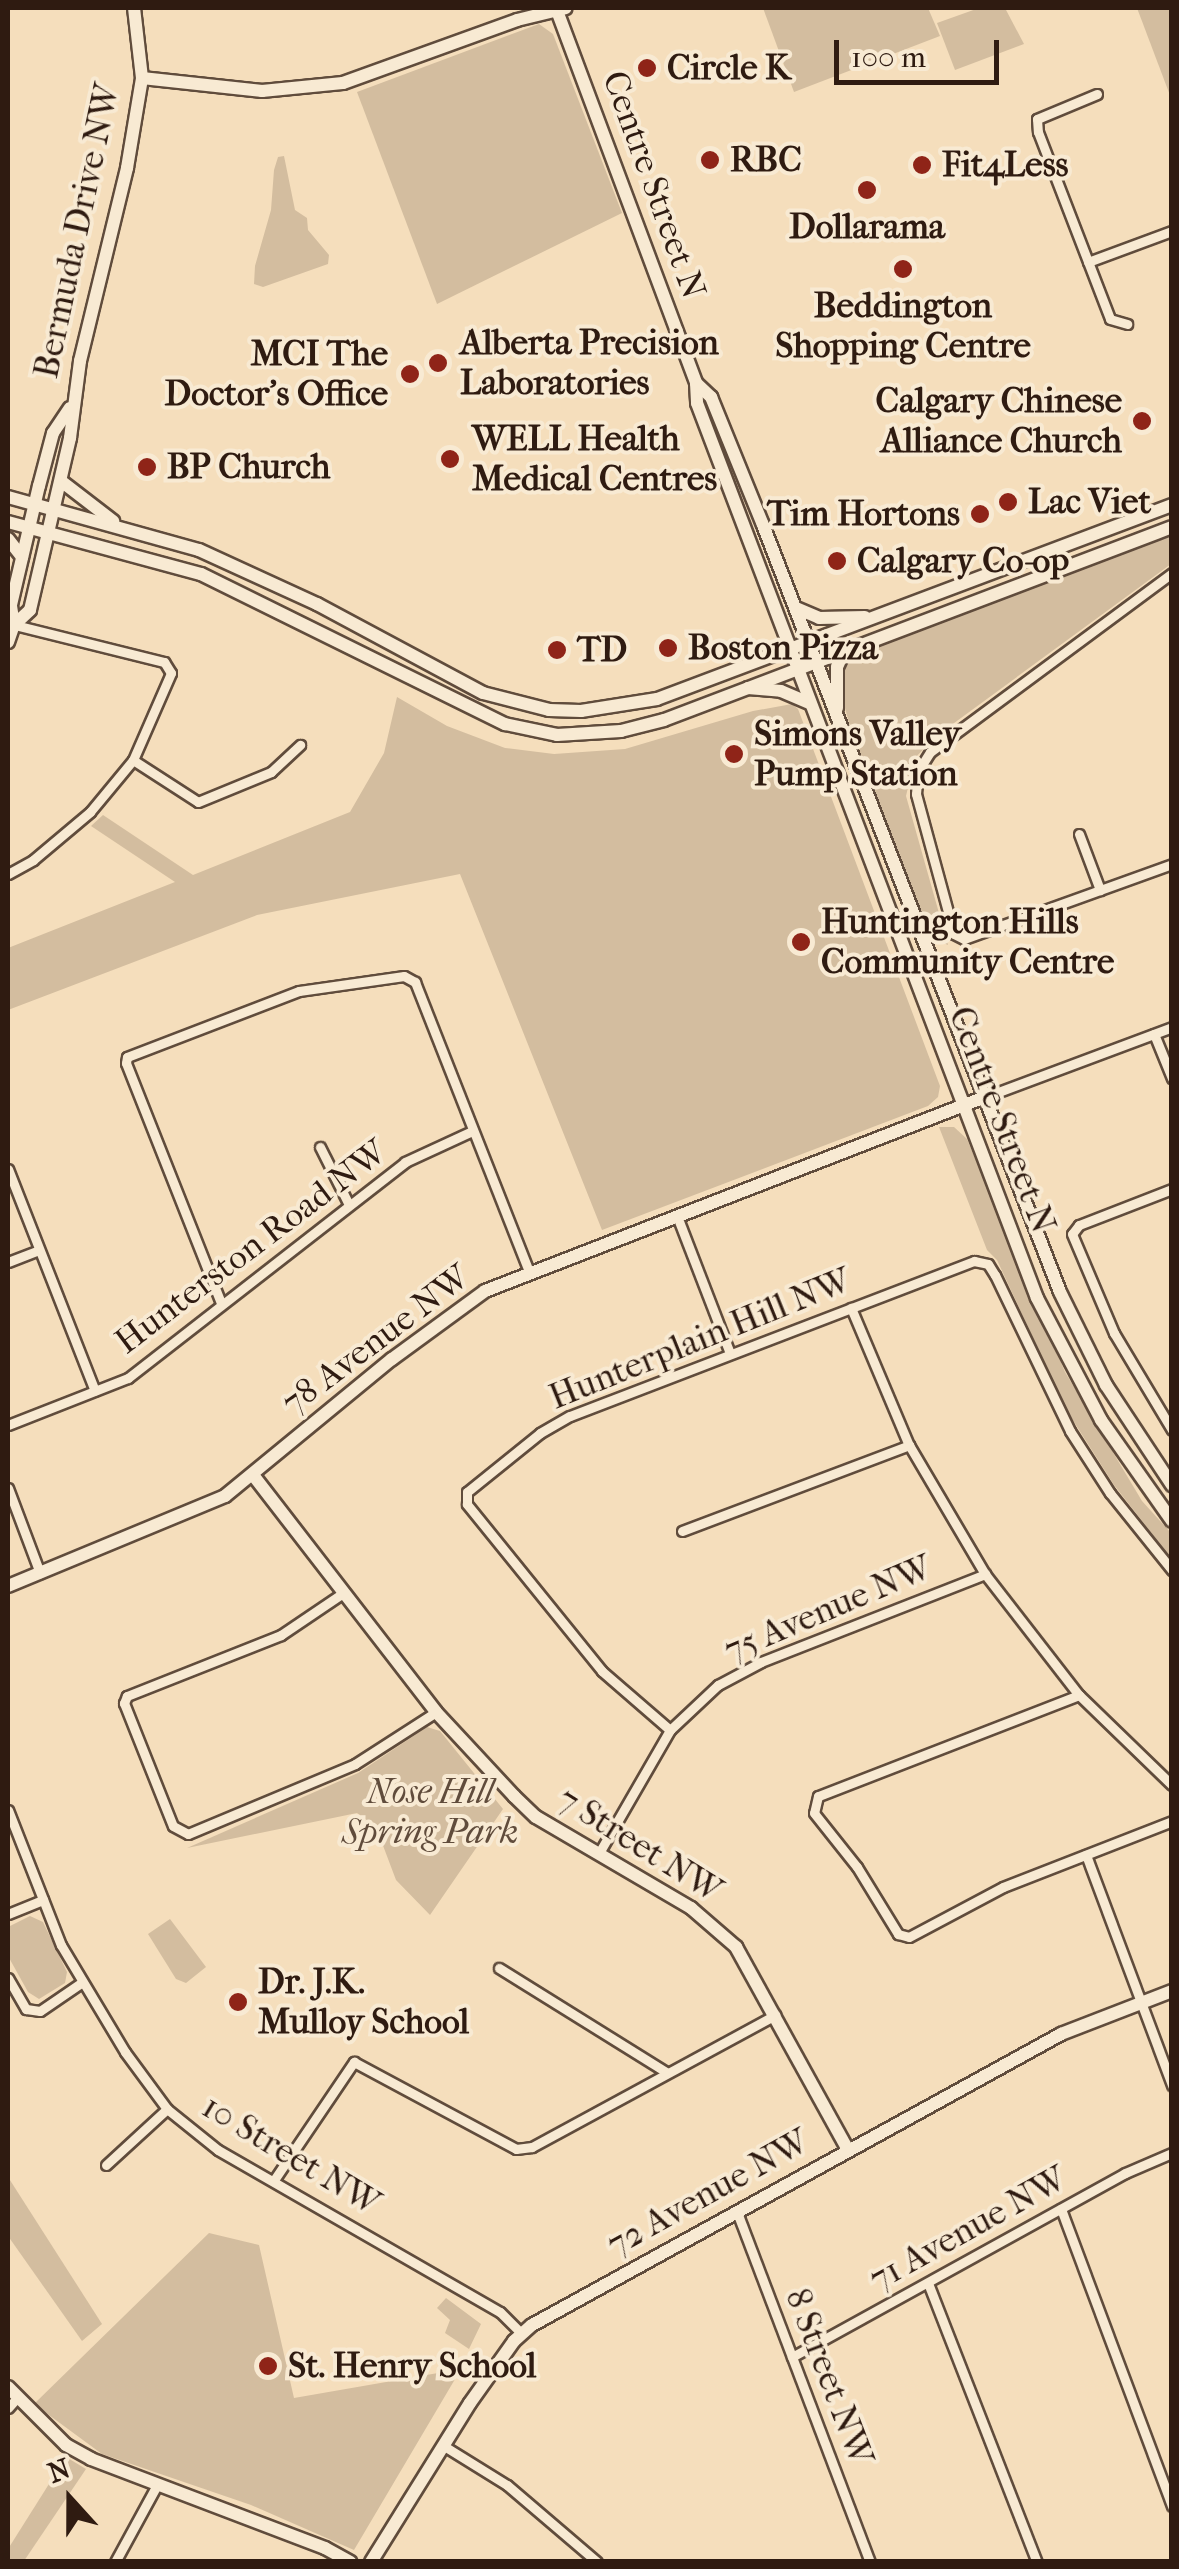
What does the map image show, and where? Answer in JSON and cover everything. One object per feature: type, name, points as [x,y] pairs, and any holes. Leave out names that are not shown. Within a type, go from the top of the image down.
[{"type":"street","name":"Bermuda Drive NW","points":[[11,624],[30,610],[61,481],[71,407],[128,168],[142,78],[134,8]]},
{"type":"street","points":[[517,20],[535,8]]},
{"type":"street","points":[[142,78],[226,90],[306,89],[378,74],[517,20],[560,9]]},
{"type":"street","name":"Centre Street N","points":[[560,9],[696,383],[697,403],[799,645],[815,660],[1085,1347],[1138,1438],[1172,1485]]},
{"type":"street","points":[[1098,94],[1037,120],[1038,132],[1110,319],[1127,324]]},
{"type":"street","points":[[1088,262],[1172,230]]},
{"type":"street","name":"Centre Street N","points":[[696,383],[711,397],[796,608],[796,667],[1038,1298],[1070,1367],[1124,1457],[1172,1521]]},
{"type":"street","name":"Bermuda Drive NW","points":[[11,624],[22,557],[53,433],[71,407]]},
{"type":"street","points":[[61,481],[119,526]]},
{"type":"street","points":[[8,497],[199,550],[318,604],[482,693],[548,710],[608,710],[646,702],[1172,505]]},
{"type":"street","points":[[8,522],[201,574],[504,724],[558,735],[622,731],[664,720],[1172,527]]},
{"type":"street","points":[[8,538],[22,557]]},
{"type":"street","points":[[1172,573],[930,752],[918,771],[916,794],[954,934],[972,939],[1172,864]]},
{"type":"street","points":[[796,608],[830,619],[882,615]]},
{"type":"street","points":[[8,642],[11,624],[164,662],[171,672],[134,760],[90,812],[33,860],[8,874]]},
{"type":"street","points":[[837,720],[837,667],[845,650]]},
{"type":"street","points":[[745,688],[781,691],[809,702]]},
{"type":"street","points":[[134,760],[198,802],[271,772],[300,744]]},
{"type":"street","points":[[1079,834],[1100,890]]},
{"type":"street","points":[[221,1303],[126,1063],[127,1057],[299,991],[404,976],[416,982],[529,1271]]},
{"type":"street","points":[[984,1097],[1172,1027]]},
{"type":"street","points":[[1154,1034],[1172,1078]]},
{"type":"street","name":"78 Avenue NW","points":[[8,1586],[195,1511],[253,1475],[392,1359],[486,1292],[529,1271],[984,1097]]},
{"type":"street","name":"Hunterston Road NW","points":[[8,1425],[128,1378],[405,1162],[472,1131]]},
{"type":"street","points":[[320,1148],[348,1203]]},
{"type":"street","points":[[8,1169],[95,1392]]},
{"type":"street","points":[[1172,1189],[1079,1225],[1072,1234],[1114,1333],[1172,1430]]},
{"type":"street","points":[[677,1216],[730,1354]]},
{"type":"street","points":[[8,1262],[39,1250]]},
{"type":"street","name":"Hunterplain Hill NW","points":[[670,1730],[602,1671],[467,1504],[467,1492],[540,1433],[570,1416],[974,1261],[983,1261],[995,1275],[1070,1431],[1119,1506],[1172,1570]]},
{"type":"street","points":[[852,1308],[909,1445],[985,1574],[1078,1694],[1172,1785]]},
{"type":"street","points":[[682,1531],[909,1445]]},
{"type":"street","name":"7 Street NW","points":[[253,1475],[343,1593],[390,1646],[436,1712],[536,1817],[717,1927],[740,1952],[848,2150]]},
{"type":"street","points":[[8,1488],[40,1573]]},
{"type":"street","name":"75 Avenue NW","points":[[599,1854],[670,1730],[699,1700],[733,1675],[985,1574]]},
{"type":"street","points":[[343,1593],[281,1635],[128,1696],[124,1704],[173,1826],[188,1834],[355,1764],[436,1712]]},
{"type":"street","points":[[1078,1694],[818,1796],[813,1803],[814,1813],[857,1867],[898,1934],[909,1937],[975,1900],[1172,1821]]},
{"type":"street","name":"10 Street NW","points":[[8,1810],[42,1900],[82,1983],[168,2109],[196,2136],[500,2312],[522,2334]]},
{"type":"street","points":[[1086,1855],[1172,2084]]},
{"type":"street","points":[[8,1914],[42,1900]]},
{"type":"street","points":[[499,1968],[666,2072]]},
{"type":"street","points":[[8,1978],[26,2009],[40,2011],[82,1983]]},
{"type":"street","name":"72 Avenue NW","points":[[371,2562],[489,2375],[522,2334],[588,2292],[1061,2034],[1172,1991]]},
{"type":"street","points":[[274,2180],[354,2062],[516,2149],[532,2146],[775,2014]]},
{"type":"street","points":[[106,2165],[168,2109]]},
{"type":"street","name":"71 Avenue NW","points":[[792,2357],[1061,2209],[1172,2154]]},
{"type":"street","points":[[1061,2209],[1172,2506]]},
{"type":"street","name":"8 Street NW","points":[[736,2212],[870,2562]]},
{"type":"street","points":[[928,2283],[1037,2562]]},
{"type":"street","points":[[10,2398],[66,2444],[157,2486],[325,2548],[350,2562]]},
{"type":"street","points":[[444,2446],[507,2485],[597,2562]]},
{"type":"street","points":[[115,2562],[157,2486]]},
{"type":"green space","points":[[763,8],[928,8],[940,36],[794,92]]},
{"type":"green space","points":[[979,8],[1005,8],[1024,44],[955,70],[937,23]]},
{"type":"green space","points":[[1137,8],[1171,8],[1171,98]]},
{"type":"green space","points":[[539,24],[553,34],[622,213],[437,304],[357,92]]},
{"type":"green space","points":[[284,156],[295,210],[307,218],[308,230],[329,255],[328,264],[263,287],[254,284],[255,266],[271,210],[274,170],[278,157]]},
{"type":"green space","points":[[1171,535],[1171,564],[935,737],[915,758],[906,796],[948,945],[932,938],[923,928],[858,756],[842,697],[842,671],[848,662],[882,644]]},
{"type":"green space","points":[[397,697],[447,726],[505,748],[554,754],[625,749],[753,711],[792,704],[798,709],[940,1086],[938,1097],[928,1106],[602,1230],[460,874],[257,915],[8,1010],[8,948],[175,882],[91,826],[103,815],[193,875],[350,812],[384,753]]},
{"type":"green space","points":[[939,1127],[954,1127],[967,1139],[1065,1372],[1142,1501],[1171,1533],[1171,1558],[1114,1485],[1067,1411],[997,1260],[987,1250]]},
{"type":"green space","name":"Nose Hill Spring Park","points":[[427,1727],[440,1731],[503,1809],[430,1915],[396,1880],[376,1827],[357,1813],[187,1848],[358,1773]]},
{"type":"green space","points":[[30,1916],[43,1922],[67,1972],[65,1983],[39,1999],[28,1992],[8,1956],[8,1927]]},
{"type":"green space","points":[[170,1919],[206,1967],[186,1983],[176,1979],[148,1934]]},
{"type":"green space","points":[[8,2177],[102,2324],[82,2341],[8,2236]]},
{"type":"green space","name":"St. Henry School","points":[[209,2233],[259,2245],[294,2398],[461,2369],[354,2550],[251,2505],[102,2454],[34,2404]]},
{"type":"green space","points":[[446,2298],[481,2324],[469,2349],[445,2333],[450,2320],[437,2308]]},
{"type":"green space","points":[[66,2457],[86,2469],[24,2561],[8,2561],[8,2549]]},
{"type":"place","name":"Circle K","points":[[647,68]]},
{"type":"place","name":"RBC","points":[[710,160]]},
{"type":"place","name":"Fit4Less","points":[[922,165]]},
{"type":"place","name":"Dollarama","points":[[867,190]]},
{"type":"place","name":"Beddington Shopping Centre","points":[[903,269]]},
{"type":"place","name":"Alberta Precision Laboratories","points":[[438,363]]},
{"type":"place","name":"MCI The Doctor’s Office","points":[[410,374]]},
{"type":"place","name":"Calgary Chinese Alliance Church","points":[[1142,421]]},
{"type":"place","name":"WELL Health Medical Centres","points":[[450,459]]},
{"type":"place","name":"BP Church","points":[[147,467]]},
{"type":"place","name":"Lac Viet","points":[[1008,502]]},
{"type":"place","name":"Tim Hortons","points":[[980,514]]},
{"type":"place","name":"Calgary Co-op","points":[[837,561]]},
{"type":"place","name":"Boston Pizza","points":[[668,648]]},
{"type":"place","name":"TD","points":[[557,650]]},
{"type":"place","name":"Simons Valley Pump Station","points":[[734,754]]},
{"type":"place","name":"Huntington Hills Community Centre","points":[[801,942]]},
{"type":"place","name":"Dr. J.K. Mulloy School","points":[[238,2002]]},
{"type":"place","name":"St. Henry School","points":[[268,2366]]}]
